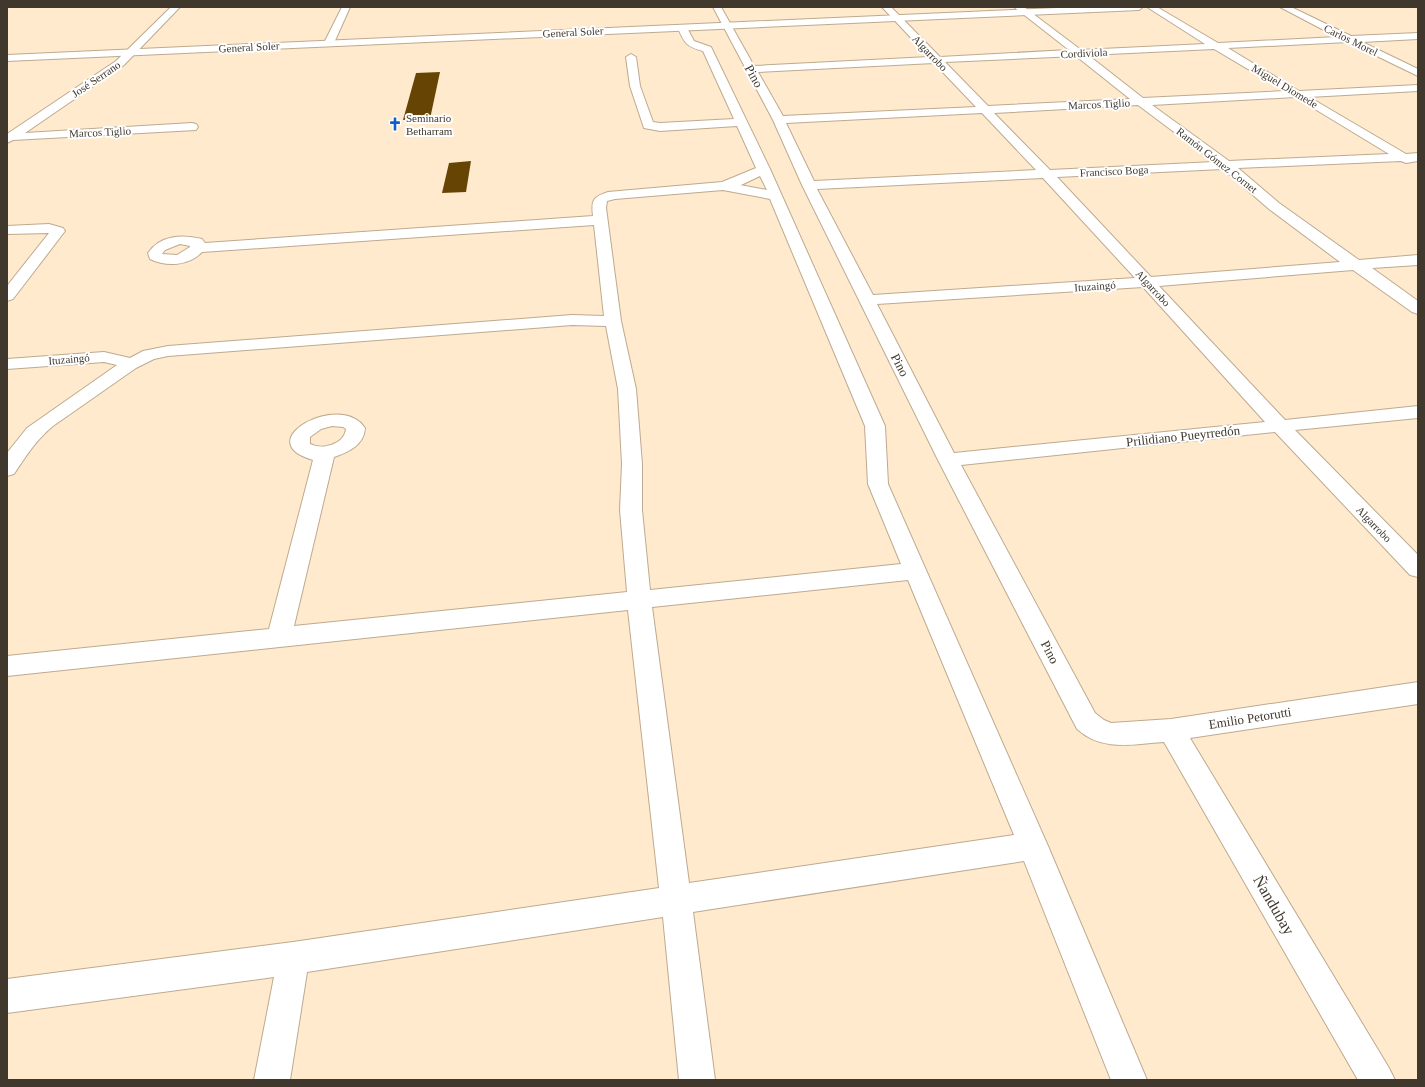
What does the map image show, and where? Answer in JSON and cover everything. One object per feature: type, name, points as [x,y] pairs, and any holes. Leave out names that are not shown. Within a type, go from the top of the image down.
[{"type":"street","name":"José Serrano","points":[[8,138],[120,63],[176,7]]},
{"type":"street","points":[[329,43],[346,7]]},
{"type":"street","name":"Pino","points":[[718,7],[779,120],[809,185],[948,460],[1086,721]]},
{"type":"street","name":"Algarrobo","points":[[886,7],[1048,175],[1280,426],[1418,569]]},
{"type":"street","name":"General Soler","points":[[7,58],[728,26],[897,18],[1021,10],[1139,7]]},
{"type":"street","name":"Miguel Diomede","points":[[1151,7],[1418,166]]},
{"type":"street","name":"Carlos Morel","points":[[1284,7],[1418,73]]},
{"type":"street","name":"Ramón Gómez Cornet","points":[[1021,10],[1142,103],[1226,165],[1274,206],[1343,257],[1418,309]]},
{"type":"street","points":[[683,28],[688,42],[693,46],[707,50],[764,169],[875,426],[878,484],[1033,846],[1129,1080]]},
{"type":"street","name":"Cordiviola","points":[[751,69],[1418,36]]},
{"type":"street","points":[[632,53],[635,86],[648,124],[660,127],[741,122]]},
{"type":"street","name":"Marcos Tiglio","points":[[779,120],[1418,88]]},
{"type":"street","name":"Marcos Tiglio","points":[[8,138],[192,128]]},
{"type":"street","name":"Francisco Boga","points":[[809,185],[1048,175],[1226,165],[1418,158]]},
{"type":"street","points":[[697,1080],[639,601],[631,510],[632,464],[627,389],[614,322],[599,208],[601,199],[608,196],[723,186],[736,182],[764,169]]},
{"type":"street","points":[[723,186],[776,196]]},
{"type":"street","points":[[198,248],[601,220]]},
{"type":"street","points":[[7,230],[49,228],[58,230],[7,296]]},
{"type":"street","name":"Ituzaingó","points":[[868,300],[1148,282],[1418,260]]},
{"type":"street","points":[[7,469],[22,446],[34,432],[130,364],[149,355],[168,352],[572,320],[614,322]]},
{"type":"street","name":"Ituzaingó","points":[[7,364],[104,357],[118,359],[130,364]]},
{"type":"street","name":"Prilidiano Pueyrredón","points":[[948,460],[1418,412]]},
{"type":"street","points":[[279,638],[325,453]]},
{"type":"street","points":[[7,666],[914,571]]},
{"type":"street","name":"Emilio Petorutti","points":[[1086,721],[1094,729],[1112,734],[1171,730],[1418,693]]},
{"type":"street","name":"Ñandubay","points":[[1171,730],[1377,1080]]},
{"type":"street","points":[[7,996],[293,958],[1033,846]]},
{"type":"street","points":[[272,1080],[293,958]]},
{"type":"building","points":[[440,72],[430,119],[403,120],[416,73]]},
{"type":"building","points":[[471,161],[466,192],[442,193],[449,163]]},
{"type":"place","name":"Seminario Betharram","points":[[395,124]]}]
